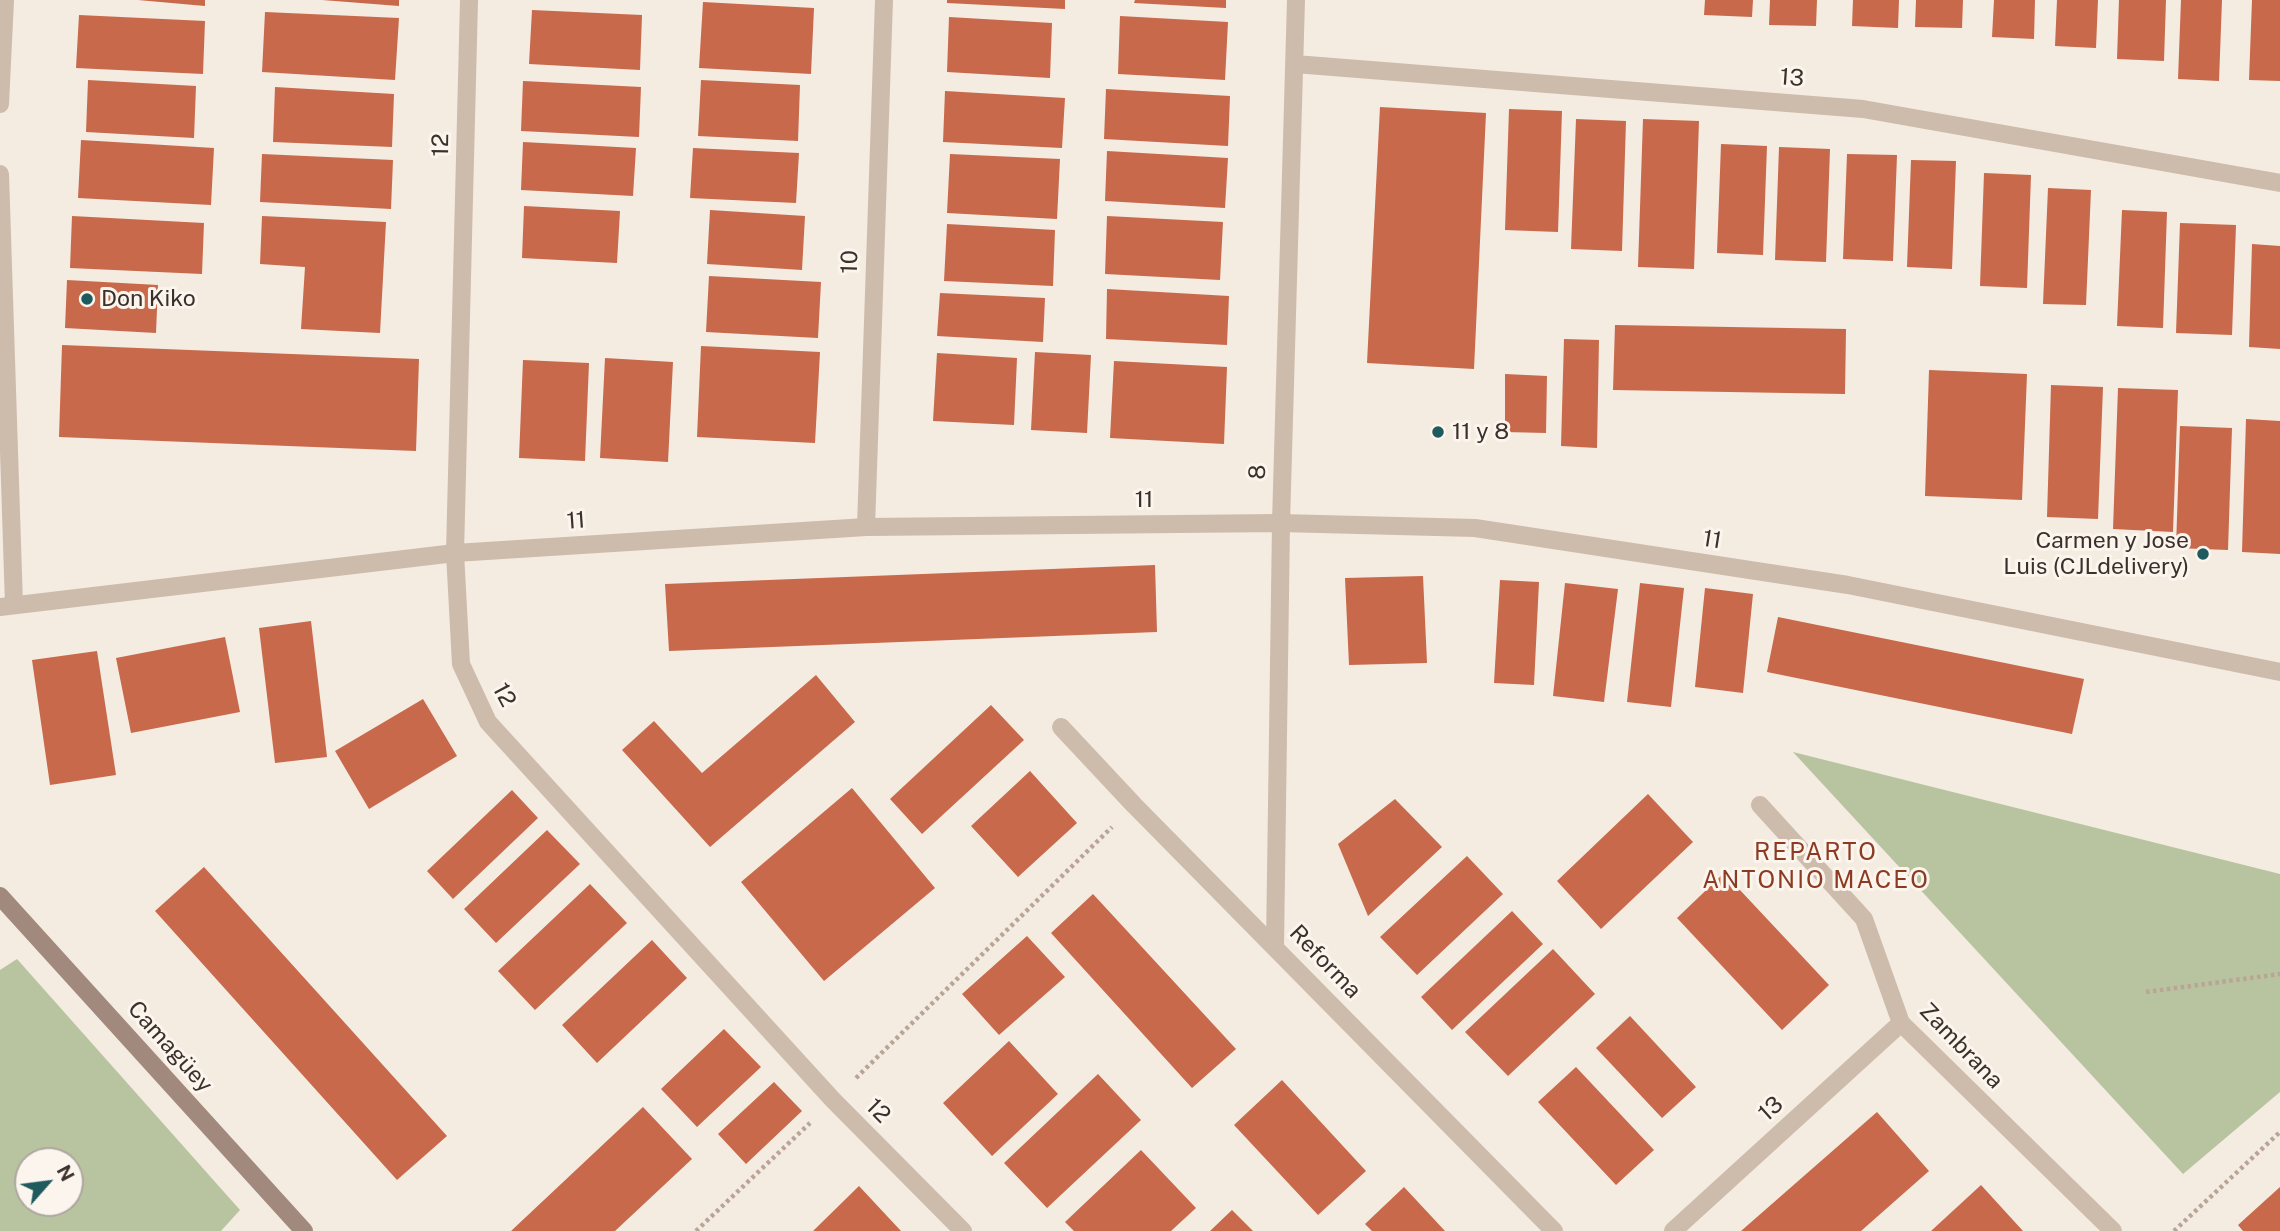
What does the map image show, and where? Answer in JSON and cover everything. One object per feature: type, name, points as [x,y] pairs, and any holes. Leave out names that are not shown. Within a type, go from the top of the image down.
[{"type":"main road","name":"Camagüey","points":[[0,896],[304,1231]]},
{"type":"street","points":[[0,104],[5,0]]},
{"type":"street","name":"12","points":[[469,0],[455,553],[461,664],[488,722],[833,1100],[963,1231]]},
{"type":"street","name":"10","points":[[866,527],[884,0]]},
{"type":"street","name":"8","points":[[1275,946],[1282,523],[1296,0]]},
{"type":"street","name":"13","points":[[1295,64],[1863,108],[2280,183]]},
{"type":"street","points":[[0,174],[7,606]]},
{"type":"street","name":"11","points":[[7,606],[455,553],[866,527],[1282,523],[1475,528],[1847,585],[2280,672]]},
{"type":"street","name":"Reforma","points":[[1061,727],[1134,805],[1554,1231]]},
{"type":"street","name":"Zambrana","points":[[1760,805],[1864,919],[1901,1023],[2113,1231]]},
{"type":"street","name":"13","points":[[1673,1231],[1901,1023]]},
{"type":"path","points":[[696,1231],[1134,805]]},
{"type":"path","points":[[2146,992],[2280,974]]},
{"type":"path","points":[[2174,1231],[2280,1132]]},
{"type":"green space","points":[[1793,752],[2280,874],[2280,1092],[2183,1174]]},
{"type":"green space","points":[[17,959],[240,1210],[221,1231],[0,1231],[0,970]]},
{"type":"building","points":[[138,0],[205,0],[205,6]]},
{"type":"building","points":[[322,0],[399,0],[399,6]]},
{"type":"building","points":[[947,0],[1065,0],[1065,9],[947,3]]},
{"type":"building","points":[[1135,0],[1226,0],[1226,8],[1134,3]]},
{"type":"building","points":[[1705,0],[1753,0],[1752,17],[1704,15]]},
{"type":"building","points":[[1770,0],[1817,0],[1816,26],[1769,25]]},
{"type":"building","points":[[1853,0],[1899,0],[1898,28],[1852,26]]},
{"type":"building","points":[[1916,0],[1963,0],[1962,28],[1915,27]]},
{"type":"building","points":[[1994,0],[2035,0],[2034,39],[1992,37]]},
{"type":"building","points":[[2057,0],[2098,0],[2096,48],[2055,46]]},
{"type":"building","points":[[2119,0],[2166,0],[2164,61],[2117,59]]},
{"type":"building","points":[[2181,0],[2222,0],[2219,81],[2178,79]]},
{"type":"building","points":[[2252,0],[2280,0],[2280,81],[2249,80]]},
{"type":"building","points":[[703,2],[814,8],[811,74],[699,68]]},
{"type":"building","points":[[532,10],[642,15],[640,70],[529,64]]},
{"type":"building","points":[[265,12],[399,18],[395,80],[262,72]]},
{"type":"building","points":[[79,15],[205,21],[203,74],[76,68]]},
{"type":"building","points":[[1120,16],[1228,22],[1225,80],[1118,74]]},
{"type":"building","points":[[949,17],[1052,23],[1050,78],[947,72]]},
{"type":"building","points":[[88,80],[196,86],[194,138],[86,132]]},
{"type":"building","points":[[701,80],[800,85],[798,141],[698,136]]},
{"type":"building","points":[[523,81],[641,87],[639,137],[521,131]]},
{"type":"building","points":[[275,87],[394,94],[392,147],[273,142]]},
{"type":"building","points":[[1106,89],[1230,96],[1228,146],[1104,139]]},
{"type":"building","points":[[945,91],[1065,98],[1062,148],[943,142]]},
{"type":"building","points":[[1380,107],[1486,113],[1474,369],[1367,363]]},
{"type":"building","points":[[1509,109],[1562,111],[1558,232],[1505,230]]},
{"type":"building","points":[[1576,119],[1626,121],[1622,251],[1571,249]]},
{"type":"building","points":[[1643,119],[1699,121],[1694,269],[1638,267]]},
{"type":"building","points":[[81,140],[214,148],[211,205],[78,198]]},
{"type":"building","points":[[523,142],[636,148],[633,196],[521,190]]},
{"type":"building","points":[[1721,144],[1767,146],[1763,255],[1717,253]]},
{"type":"building","points":[[1779,147],[1830,149],[1826,262],[1775,260]]},
{"type":"building","points":[[693,148],[799,153],[796,203],[690,198]]},
{"type":"building","points":[[1107,151],[1228,158],[1225,208],[1105,201]]},
{"type":"building","points":[[262,154],[393,160],[391,209],[260,202]]},
{"type":"building","points":[[950,154],[1060,159],[1057,219],[947,213]]},
{"type":"building","points":[[1847,154],[1897,155],[1893,261],[1843,259]]},
{"type":"building","points":[[1911,160],[1956,161],[1952,269],[1907,267]]},
{"type":"building","points":[[1984,173],[2031,175],[2027,288],[1980,286]]},
{"type":"building","points":[[2048,188],[2091,190],[2086,305],[2043,304]]},
{"type":"building","points":[[524,206],[620,211],[617,263],[522,258]]},
{"type":"building","points":[[710,210],[805,216],[802,270],[707,264]]},
{"type":"building","points":[[2122,210],[2167,212],[2163,328],[2117,326]]},
{"type":"building","points":[[72,216],[204,223],[202,274],[70,268]]},
{"type":"building","points":[[262,216],[386,222],[380,333],[301,329],[305,267],[260,264]]},
{"type":"building","points":[[1107,216],[1223,222],[1220,280],[1105,274]]},
{"type":"building","points":[[2180,223],[2236,225],[2232,335],[2176,333]]},
{"type":"building","points":[[947,224],[1055,230],[1053,286],[944,281]]},
{"type":"building","points":[[2252,244],[2280,246],[2280,349],[2249,347]]},
{"type":"building","points":[[709,276],[821,282],[818,338],[706,332]]},
{"type":"building","points":[[67,280],[158,285],[156,333],[65,328]]},
{"type":"building","points":[[1107,289],[1229,296],[1227,345],[1106,339]]},
{"type":"building","points":[[940,293],[1045,298],[1043,342],[937,336]]},
{"type":"building","points":[[1615,325],[1846,329],[1845,394],[1613,390]]},
{"type":"building","points":[[1564,339],[1599,340],[1597,448],[1561,446]]},
{"type":"building","points":[[62,345],[419,359],[416,451],[59,437]]},
{"type":"building","points":[[701,346],[820,352],[815,443],[697,437]]},
{"type":"building","points":[[1035,352],[1091,355],[1087,433],[1031,430]]},
{"type":"building","points":[[937,353],[1017,358],[1014,425],[933,421]]},
{"type":"building","points":[[605,358],[673,362],[668,462],[600,458]]},
{"type":"building","points":[[523,360],[589,363],[585,461],[519,458]]},
{"type":"building","points":[[1114,361],[1227,367],[1224,444],[1110,438]]},
{"type":"building","points":[[1929,370],[2027,374],[2022,500],[1925,496]]},
{"type":"building","points":[[1505,374],[1547,376],[1546,433],[1505,432]]},
{"type":"building","points":[[2051,385],[2103,387],[2098,519],[2047,517]]},
{"type":"building","points":[[2118,388],[2178,390],[2173,532],[2113,529]]},
{"type":"building","points":[[2246,419],[2280,421],[2280,554],[2242,552]]},
{"type":"building","points":[[2180,426],[2232,428],[2228,550],[2176,548]]},
{"type":"building","points":[[1155,565],[1157,632],[669,651],[665,584]]},
{"type":"building","points":[[1423,576],[1427,663],[1349,665],[1345,578]]},
{"type":"building","points":[[1500,580],[1539,582],[1534,685],[1494,683]]},
{"type":"building","points":[[1565,583],[1618,589],[1604,702],[1553,696]]},
{"type":"building","points":[[1640,583],[1684,588],[1671,707],[1627,702]]},
{"type":"building","points":[[1705,588],[1753,594],[1743,693],[1695,687]]},
{"type":"building","points":[[1778,617],[2084,679],[2072,734],[1767,672]]},
{"type":"building","points":[[311,621],[327,757],[275,763],[259,628]]},
{"type":"building","points":[[225,637],[240,712],[131,733],[116,658]]},
{"type":"building","points":[[97,651],[116,775],[50,785],[32,660]]},
{"type":"building","points":[[816,675],[855,722],[710,847],[622,750],[654,721],[702,773]]},
{"type":"building","points":[[423,699],[457,756],[369,809],[335,751]]},
{"type":"building","points":[[991,705],[1024,740],[922,834],[890,799]]},
{"type":"building","points":[[1030,771],[1077,823],[1018,877],[971,826]]},
{"type":"building","points":[[852,788],[935,888],[824,981],[741,882]]},
{"type":"building","points":[[512,790],[538,818],[453,899],[427,871]]},
{"type":"building","points":[[1648,794],[1693,842],[1601,929],[1557,881]]},
{"type":"building","points":[[1395,799],[1442,847],[1368,916],[1338,844]]},
{"type":"building","points":[[547,830],[580,864],[496,943],[464,909]]},
{"type":"building","points":[[1467,856],[1503,894],[1417,975],[1380,937]]},
{"type":"building","points":[[204,867],[447,1136],[397,1180],[155,911]]},
{"type":"building","points":[[1724,873],[1829,985],[1782,1030],[1677,918]]},
{"type":"building","points":[[590,884],[627,923],[535,1010],[498,971]]},
{"type":"building","points":[[1093,894],[1236,1049],[1192,1088],[1051,933]]},
{"type":"building","points":[[1512,911],[1543,944],[1452,1030],[1421,997]]},
{"type":"building","points":[[1027,936],[1065,977],[999,1035],[962,994]]},
{"type":"building","points":[[652,940],[687,978],[597,1063],[562,1025]]},
{"type":"building","points":[[1553,949],[1595,994],[1508,1076],[1465,1032]]},
{"type":"building","points":[[1630,1016],[1696,1087],[1662,1118],[1596,1048]]},
{"type":"building","points":[[724,1029],[761,1067],[697,1127],[661,1089]]},
{"type":"building","points":[[1009,1041],[1058,1094],[992,1156],[943,1103]]},
{"type":"building","points":[[1576,1067],[1654,1150],[1616,1185],[1538,1102]]},
{"type":"building","points":[[1098,1074],[1141,1120],[1047,1208],[1004,1163]]},
{"type":"building","points":[[1282,1080],[1366,1171],[1318,1215],[1234,1125]]},
{"type":"building","points":[[774,1082],[802,1111],[746,1164],[718,1134]]},
{"type":"building","points":[[643,1107],[692,1159],[615,1231],[511,1231]]},
{"type":"building","points":[[1877,1112],[1929,1171],[1861,1231],[1741,1231]]},
{"type":"building","points":[[1141,1150],[1196,1208],[1171,1231],[1074,1231],[1065,1222]]},
{"type":"building","points":[[1981,1185],[2023,1231],[1931,1231]]},
{"type":"building","points":[[859,1186],[901,1231],[813,1231]]},
{"type":"building","points":[[1404,1187],[1445,1231],[1372,1231],[1365,1224]]},
{"type":"building","points":[[2280,1187],[2280,1231],[2243,1231],[2238,1225]]},
{"type":"building","points":[[1232,1210],[1253,1231],[1210,1231]]},
{"type":"place","name":"Don Kiko","points":[[87,299]]},
{"type":"place","name":"11 y 8","points":[[1438,432]]},
{"type":"place","name":"Carmen y Jose Luis (CJLdelivery)","points":[[2203,554]]},
{"type":"district","name":"REPARTO ANTONIO MACEO","points":[[1816,867]]}]
